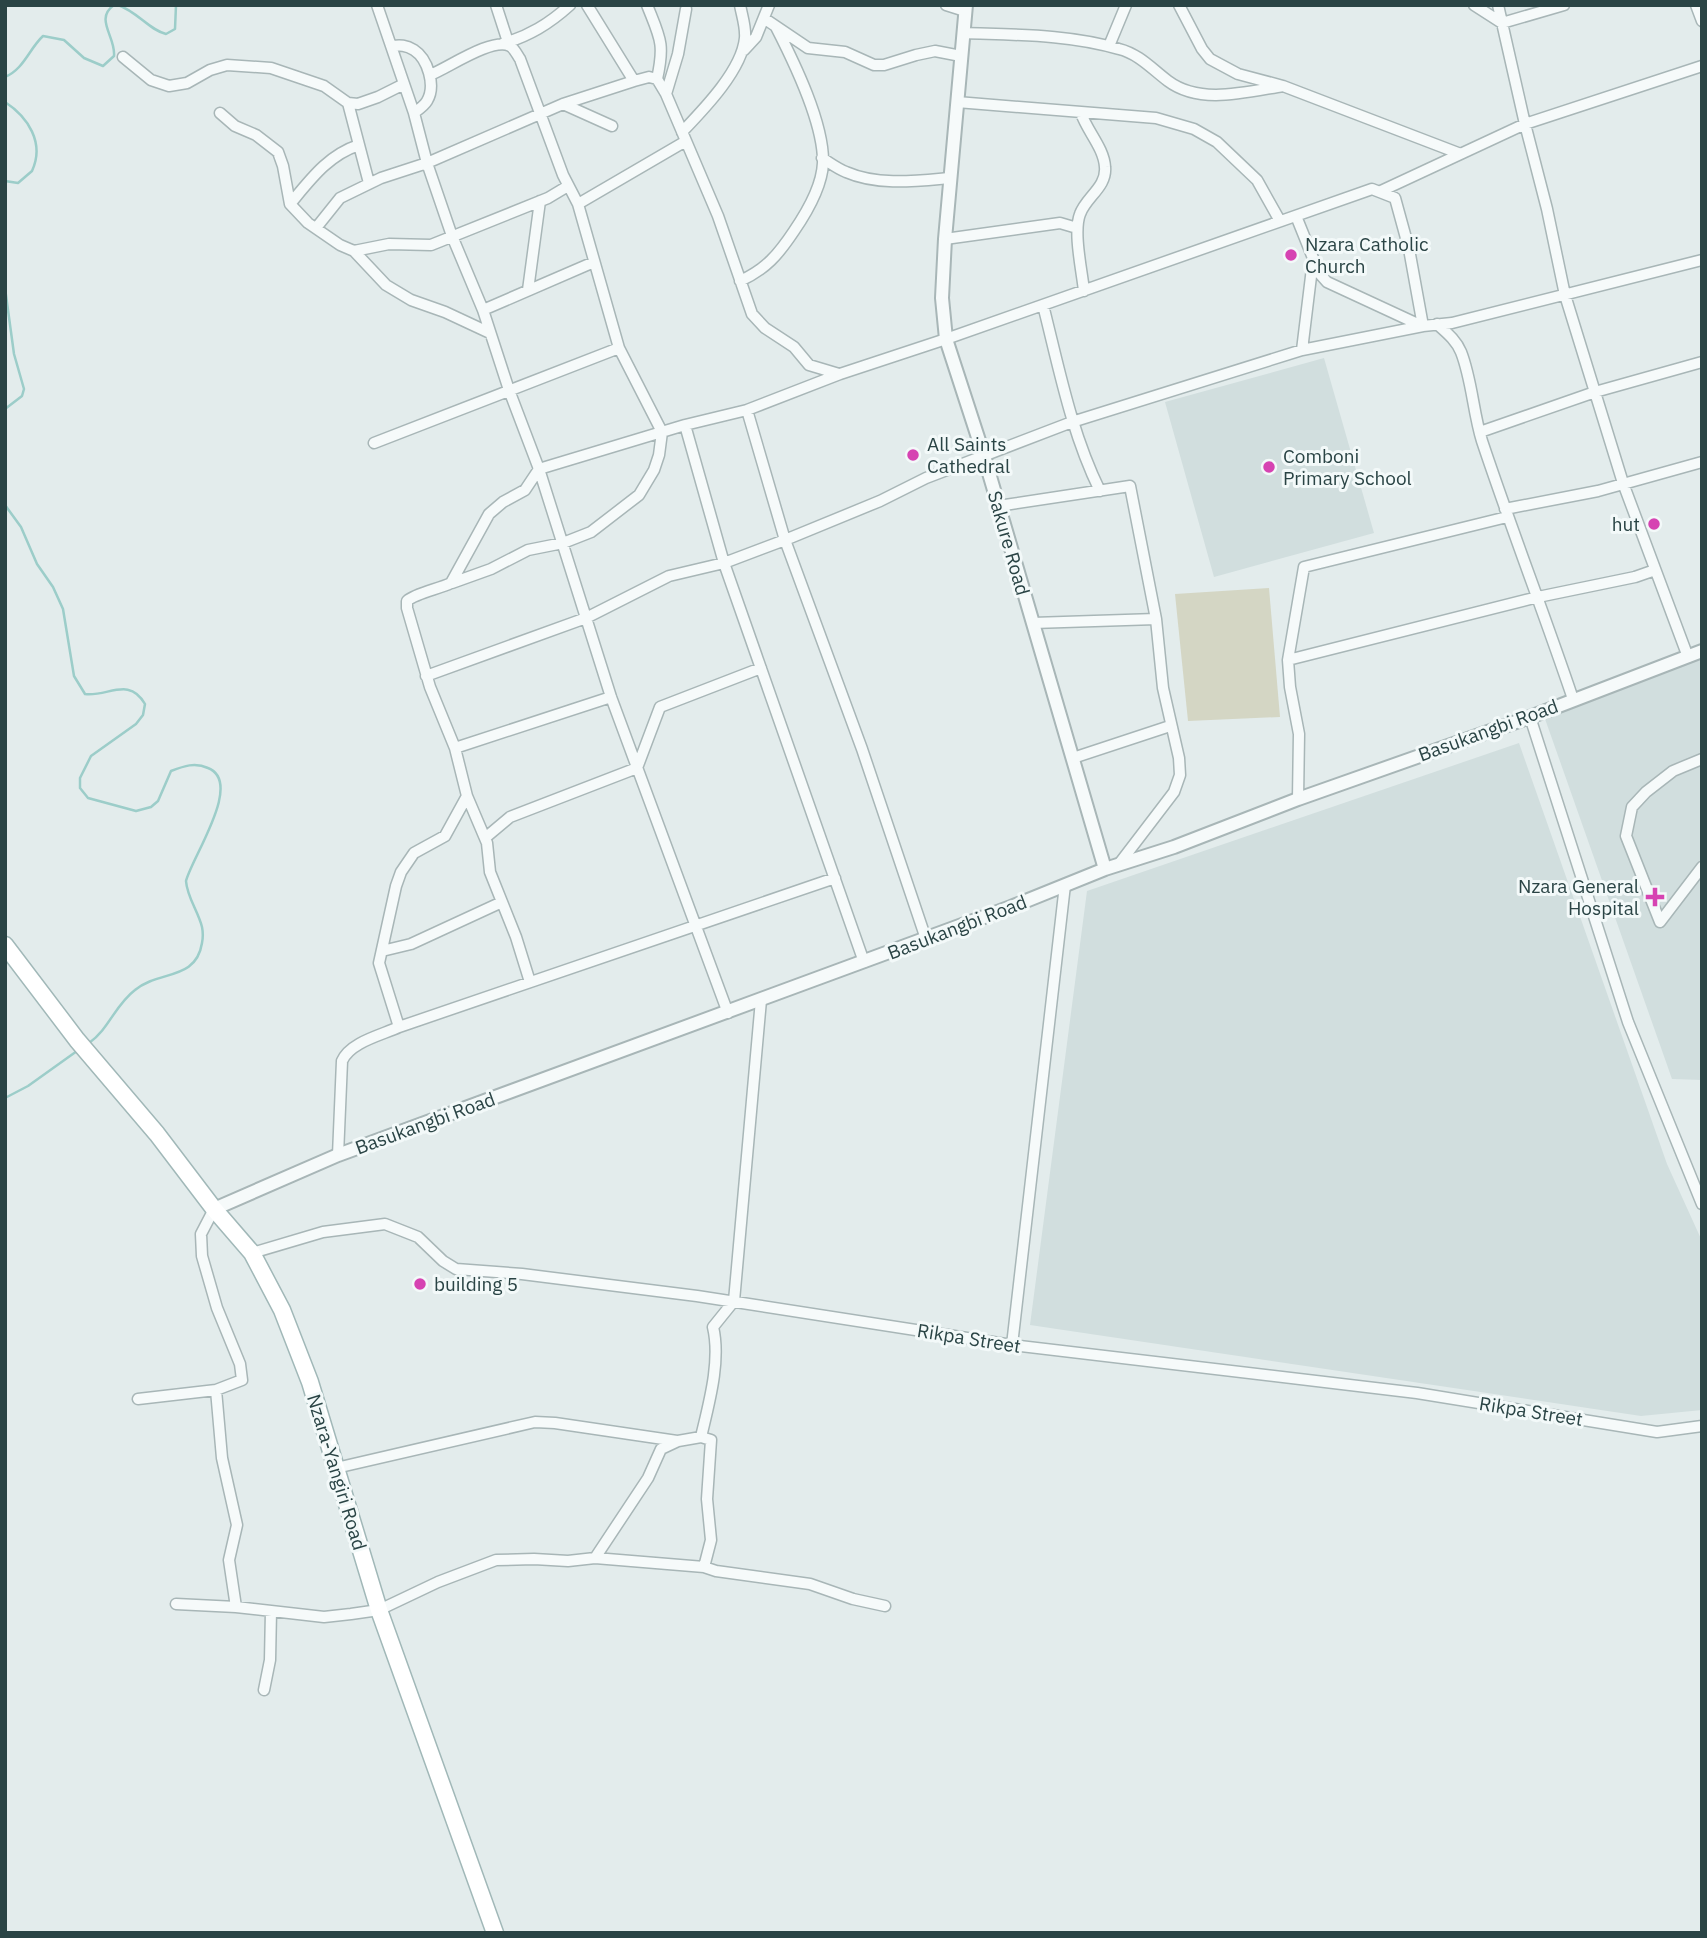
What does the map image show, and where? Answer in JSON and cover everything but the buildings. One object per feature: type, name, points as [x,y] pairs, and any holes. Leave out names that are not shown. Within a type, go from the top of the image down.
[{"type":"main road","name":"Nzara-Yangiri Road","points":[[5,945],[77,1040],[157,1134],[214,1209],[252,1253],[282,1310],[310,1382],[379,1611],[495,1933]]},
{"type":"street","points":[[496,5],[505,43],[514,50],[520,60],[568,186],[578,204],[619,348],[662,432],[654,470],[639,495],[591,532],[562,544],[528,550],[491,569],[407,601],[426,676],[455,748],[467,796],[489,849],[490,872],[516,937],[530,982]]},
{"type":"street","points":[[430,75],[487,47],[526,36],[544,26],[570,5]]},
{"type":"street","points":[[587,5],[634,81]]},
{"type":"street","points":[[647,5],[662,41],[663,54],[657,79],[666,94],[718,216],[752,314],[765,328],[794,347],[809,365],[840,374]]},
{"type":"street","points":[[740,5],[745,27],[742,51]]},
{"type":"street","points":[[578,204],[684,136],[715,98],[742,51],[756,37],[769,5]]},
{"type":"street","points":[[946,5],[966,8]]},
{"type":"street","points":[[1109,46],[1126,5]]},
{"type":"street","points":[[1179,5],[1188,26],[1210,59],[1238,74],[1283,86],[1458,153]]},
{"type":"street","points":[[1474,5],[1502,23],[1564,5]]},
{"type":"street","points":[[1498,5],[1565,295],[1622,483],[1688,657]]},
{"type":"street","points":[[1696,5],[1702,21]]},
{"type":"street","points":[[378,6],[452,236],[483,310],[509,390],[540,469],[611,697],[727,1013]]},
{"type":"street","name":"Sakure Road","points":[[966,8],[945,239],[942,298],[946,339],[984,456],[1105,869]]},
{"type":"street","points":[[666,94],[678,54],[686,9]]},
{"type":"street","points":[[765,19],[808,48],[845,52],[874,65],[884,65],[935,51],[961,56]]},
{"type":"street","points":[[740,281],[760,272],[792,235],[811,206],[823,164],[814,116],[798,69],[776,27]]},
{"type":"street","points":[[963,33],[1072,38],[1122,49],[1143,60],[1168,82],[1192,92],[1228,94],[1283,86]]},
{"type":"street","points":[[391,46],[404,45],[415,50],[424,60],[430,75],[427,101],[414,113]]},
{"type":"street","points":[[123,57],[151,80],[169,86],[187,83],[210,70],[227,65],[271,68],[324,86],[348,103],[358,104],[404,84]]},
{"type":"street","points":[[1381,191],[1525,124],[1702,66]]},
{"type":"street","points":[[316,228],[340,198],[369,183],[427,163],[563,104],[634,81],[657,79]]},
{"type":"street","points":[[957,102],[1156,118],[1194,129],[1217,142],[1257,180],[1280,221]]},
{"type":"street","points":[[348,103],[369,183]]},
{"type":"street","points":[[563,104],[612,127]]},
{"type":"street","points":[[220,113],[235,126],[256,135],[278,152],[290,204],[308,223],[340,245],[354,251],[386,285],[411,300],[491,333]]},
{"type":"street","points":[[1081,113],[1105,165],[1105,175],[1100,186],[1079,216],[1077,228],[1084,290]]},
{"type":"street","points":[[290,204],[317,172],[337,154],[359,145]]},
{"type":"street","points":[[822,158],[845,172],[872,178],[907,182],[950,178]]},
{"type":"street","points":[[354,251],[389,244],[431,245],[540,201],[568,186]]},
{"type":"street","points":[[451,583],[489,514],[503,502],[525,490],[540,469],[685,425],[747,410],[840,374],[1372,189],[1395,198],[1409,249],[1423,326]]},
{"type":"street","points":[[528,290],[540,201]]},
{"type":"street","points":[[1296,216],[1319,273],[1327,282],[1423,326]]},
{"type":"street","points":[[945,239],[1060,223],[1077,228]]},
{"type":"street","points":[[1302,350],[1314,259]]},
{"type":"street","points":[[426,676],[586,618],[669,576],[724,563],[785,540],[880,501],[926,478],[1072,422],[1302,350],[1423,326],[1452,323],[1702,260]]},
{"type":"street","points":[[483,310],[594,262]]},
{"type":"street","points":[[1044,305],[1072,422],[1100,491]]},
{"type":"street","points":[[1437,324],[1455,340],[1462,354],[1479,432],[1573,699]]},
{"type":"street","points":[[374,443],[619,348]]},
{"type":"street","points":[[1479,432],[1595,392],[1702,362]]},
{"type":"street","points":[[747,410],[785,540],[862,749],[926,939]]},
{"type":"street","points":[[685,425],[724,563],[864,962]]},
{"type":"street","points":[[1298,799],[1299,734],[1288,660],[1304,567],[1702,462]]},
{"type":"street","points":[[998,506],[1130,486],[1156,619],[1163,688],[1181,775],[1174,792],[1119,864]]},
{"type":"street","points":[[1288,660],[1538,597],[1636,577],[1655,570]]},
{"type":"street","points":[[1033,623],[1156,619]]},
{"type":"street","name":"Basukangbi Road","points":[[214,1209],[338,1156],[926,939],[1105,869],[1174,847],[1702,651]]},
{"type":"street","points":[[485,838],[510,817],[638,768],[660,707],[761,668]]},
{"type":"street","points":[[455,748],[611,697]]},
{"type":"street","points":[[1530,716],[1628,1022],[1702,1204]]},
{"type":"street","points":[[1073,758],[1170,726]]},
{"type":"street","points":[[1702,759],[1673,771],[1646,792],[1632,807],[1626,836],[1660,922],[1702,867]]},
{"type":"street","points":[[399,1027],[380,970],[391,904],[401,872],[414,853],[445,836],[467,796]]},
{"type":"street","points":[[338,1156],[341,1070],[345,1055],[356,1046],[399,1027],[835,878]]},
{"type":"street","points":[[1012,1345],[1065,885]]},
{"type":"street","points":[[382,951],[411,944],[502,902]]},
{"type":"street","points":[[701,1437],[709,1402],[716,1341],[713,1327],[734,1301],[761,1000]]},
{"type":"street","points":[[1688,1174],[1702,1176]]},
{"type":"street","points":[[138,1399],[216,1390],[237,1383],[243,1376],[231,1336],[217,1308],[202,1256],[201,1234],[214,1209]]},
{"type":"street","name":"Rikpa Street","points":[[252,1253],[323,1232],[385,1224],[418,1237],[443,1261],[457,1269],[734,1301],[1012,1345],[1417,1393],[1657,1432],[1702,1426]]},
{"type":"street","points":[[216,1390],[222,1458],[237,1525],[229,1560],[236,1606]]},
{"type":"street","points":[[336,1468],[535,1422],[678,1441]]},
{"type":"street","points":[[595,1558],[648,1478],[660,1449],[678,1441],[701,1437],[711,1440],[707,1499],[711,1540],[704,1567]]},
{"type":"street","points":[[176,1604],[236,1606],[324,1617],[379,1611],[438,1582],[496,1560],[568,1561],[595,1558],[704,1567],[810,1584],[853,1599],[885,1606]]},
{"type":"street","points":[[264,1690],[270,1654],[271,1611]]},
{"type":"shaded area","name":"Comboni Primary School","points":[[1324,358],[1374,533],[1214,577],[1165,402]]},
{"type":"shaded area","name":"Nzara General Hospital","points":[[1702,657],[1702,1080],[1672,1079],[1544,716]]},
{"type":"shaded area","points":[[1519,743],[1667,1164],[1702,1241],[1702,1410],[1641,1416],[1030,1325],[1087,891]]},
{"type":"green space","points":[[1269,588],[1280,717],[1188,721],[1175,594]]},
{"type":"waterway","points":[[5,77],[22,64],[43,36],[64,40],[84,58],[103,66],[114,56],[106,22],[108,10],[114,5]]},
{"type":"waterway","points":[[118,5],[166,34],[175,29],[176,5]]},
{"type":"waterway","points":[[5,102],[27,123],[35,141],[36,151],[32,171],[18,183],[5,181]]},
{"type":"waterway","points":[[5,288],[14,354],[24,389],[22,396],[5,409]]},
{"type":"waterway","points":[[5,505],[21,527],[37,564],[53,587],[63,609],[74,676],[85,694],[125,689],[139,696],[145,704],[143,715],[136,724],[91,756],[80,778],[80,788],[88,798],[136,811],[151,807],[158,801],[171,771],[185,766],[208,768],[218,776],[221,788],[213,821],[186,881],[202,929],[198,955],[192,964],[184,969],[135,990],[89,1043]]},
{"type":"waterway","points":[[5,1098],[28,1086],[77,1051]]},
{"type":"place","name":"Nzara Catholic Church","points":[[1291,255]]},
{"type":"place","name":"All Saints Cathedral","points":[[913,455]]},
{"type":"place","name":"Comboni Primary School","points":[[1269,467]]},
{"type":"place","name":"hut","points":[[1654,524]]},
{"type":"place","name":"Nzara General Hospital","points":[[1655,897]]},
{"type":"place","name":"building 5","points":[[420,1284]]}]
